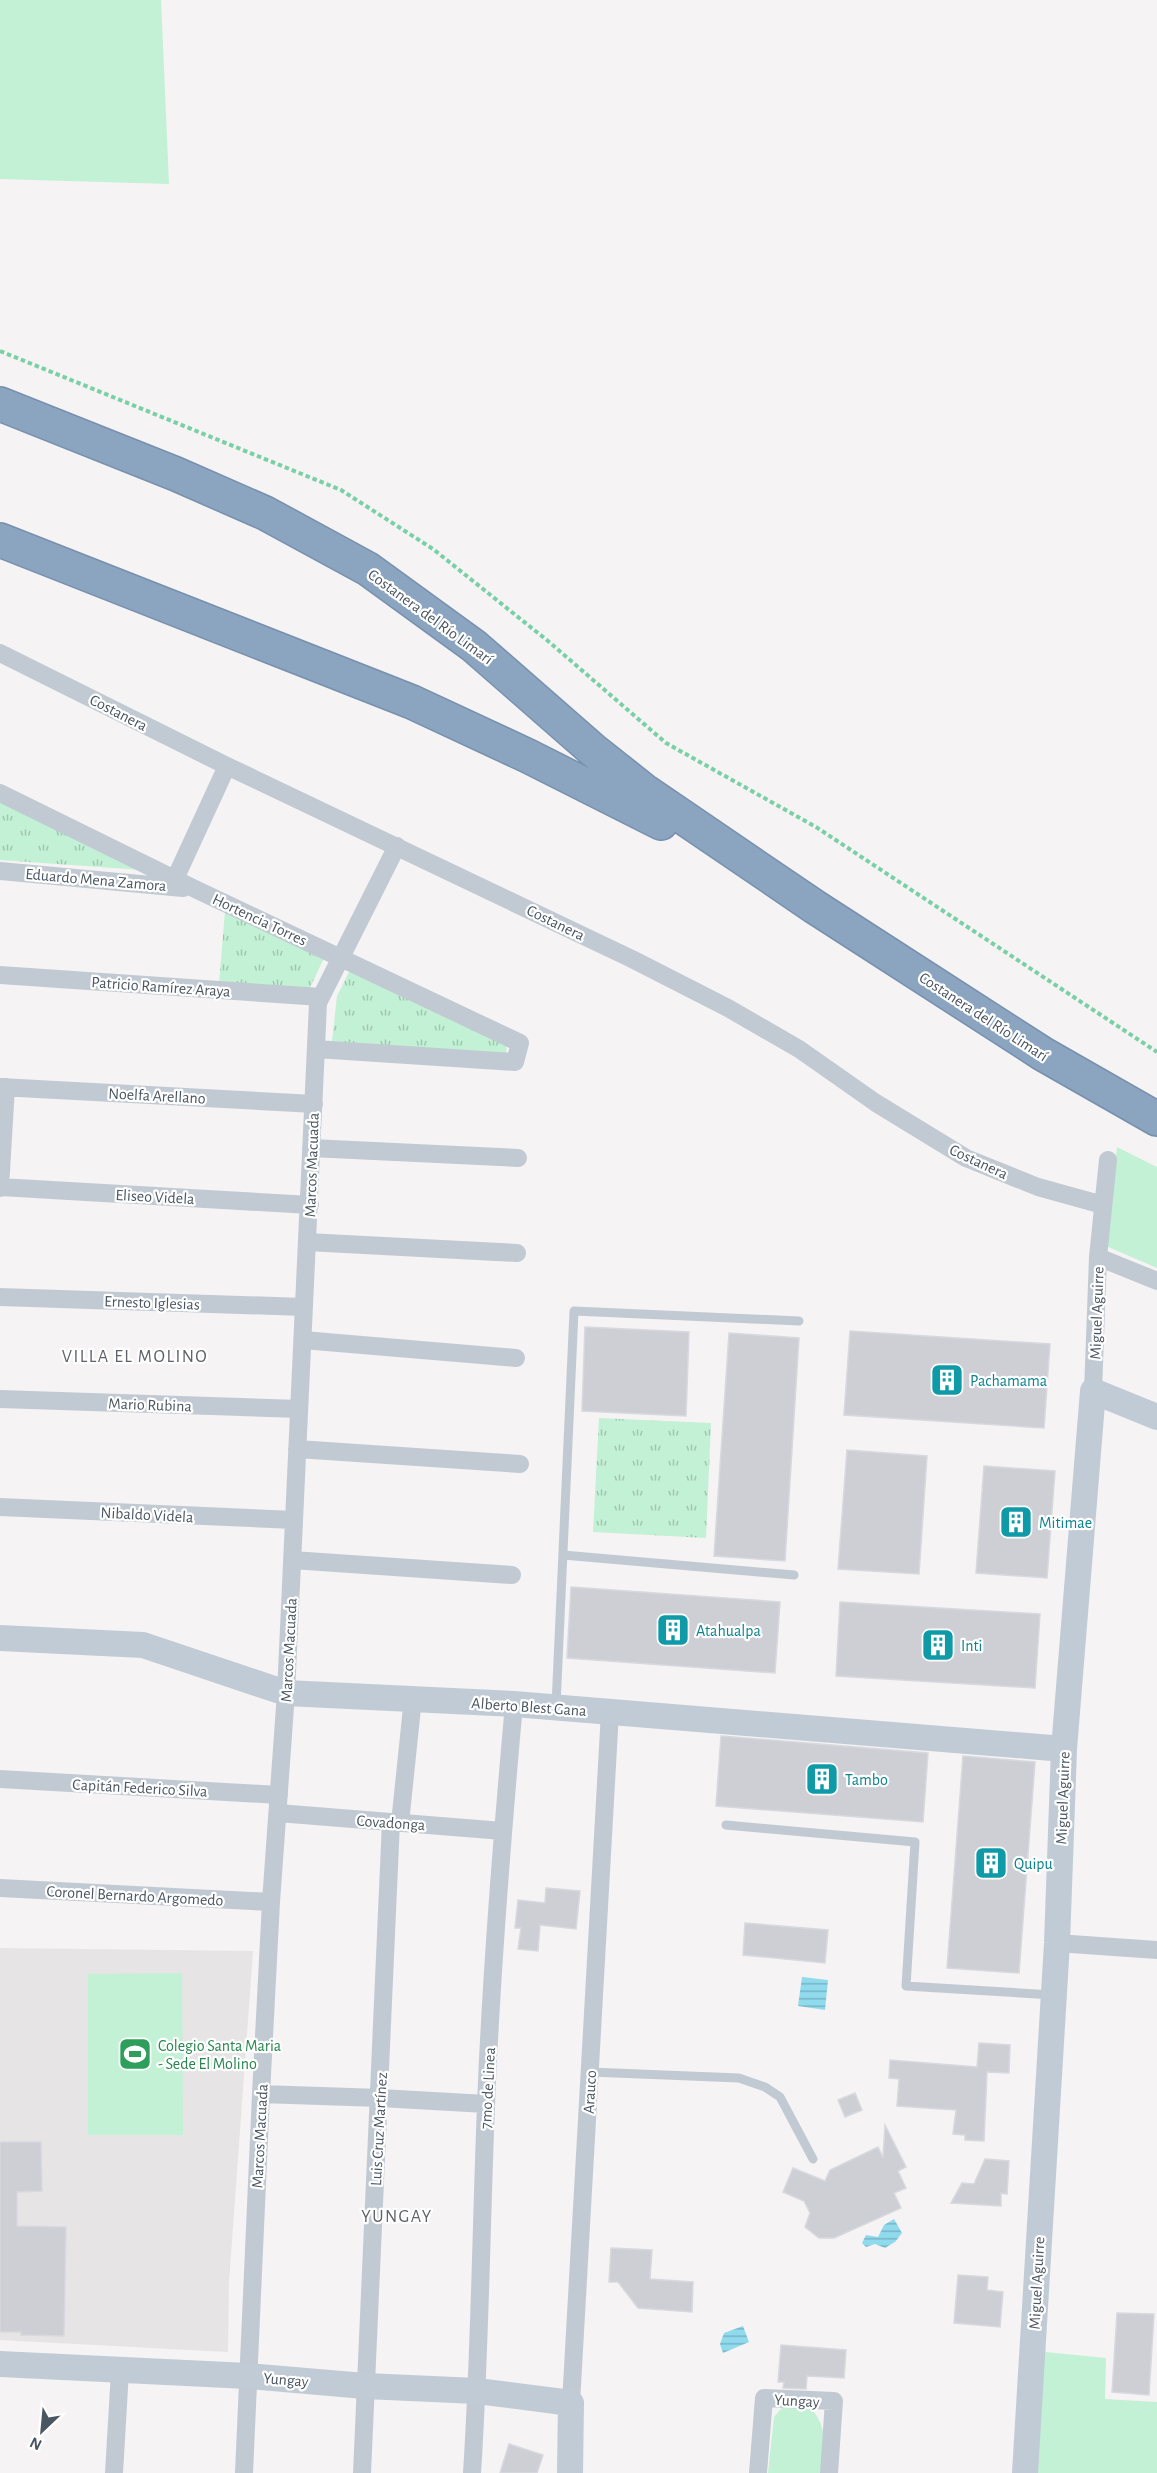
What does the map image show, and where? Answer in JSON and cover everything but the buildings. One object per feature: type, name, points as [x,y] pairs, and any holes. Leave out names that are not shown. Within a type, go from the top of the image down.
[{"type":"highway","name":"Costanera del Río Limarí","points":[[0,404],[255,508],[304,532],[368,569],[474,646],[628,778],[815,907],[1042,1054],[1157,1119]]},
{"type":"highway","name":"Costanera del Río Limarí","points":[[0,540],[349,676],[470,729],[627,805],[815,907]]},
{"type":"street","name":"Costanera","points":[[0,653],[227,766],[632,959],[728,1008],[800,1049],[876,1103],[966,1158],[1038,1187],[1103,1205]]},
{"type":"street","name":"Eduardo Mena Zamora","points":[[175,879],[227,766]]},
{"type":"street","name":"Hortencia Torres","points":[[0,793],[520,1044],[515,1062],[316,1049]]},
{"type":"street","name":"Marcos Macuada","points":[[244,2473],[271,1902],[286,1693],[318,1003],[396,846]]},
{"type":"street","name":"Eduardo Mena Zamora","points":[[0,870],[193,888]]},
{"type":"street","name":"Patricio Ramírez Araya","points":[[0,975],[321,998]]},
{"type":"street","name":"Noelfa Arellano","points":[[3,1087],[314,1104]]},
{"type":"street","points":[[0,1188],[3,1087]]},
{"type":"street","points":[[311,1148],[518,1158]]},
{"type":"street","name":"Miguel Aguirre","points":[[1025,2473],[1057,1943],[1064,1749],[1093,1391],[1098,1257],[1108,1160]]},
{"type":"street","name":"Eliseo Videla","points":[[0,1188],[310,1205]]},
{"type":"street","points":[[307,1242],[517,1253]]},
{"type":"street","points":[[1098,1257],[1157,1281]]},
{"type":"street","name":"Ernesto Iglesias","points":[[0,1296],[304,1307]]},
{"type":"street","points":[[303,1340],[516,1358]]},
{"type":"street","points":[[1093,1391],[1157,1418]]},
{"type":"street","name":"Mario Rubina","points":[[0,1399],[299,1409]]},
{"type":"street","points":[[297,1449],[520,1464]]},
{"type":"street","name":"Nibaldo Videla","points":[[0,1507],[294,1520]]},
{"type":"street","points":[[292,1560],[512,1575]]},
{"type":"street","name":"Alberto Blest Gana","points":[[0,1638],[142,1645],[286,1693],[556,1707],[1064,1749]]},
{"type":"street","name":"Luis Cruz Martínez","points":[[362,2473],[396,1822],[413,1698]]},
{"type":"street","name":"7mo de Linea","points":[[472,2473],[477,2391],[486,2104],[503,1831],[514,1704]]},
{"type":"street","name":"Arauco","points":[[570,2473],[571,2403],[610,1712]]},
{"type":"street","name":"Capitán Federico Silva","points":[[0,1779],[279,1804]]},
{"type":"street","name":"Covadonga","points":[[279,1804],[396,1822],[503,1831]]},
{"type":"street","name":"Coronel Bernardo Argomedo","points":[[0,1888],[271,1902]]},
{"type":"street","points":[[1057,1943],[1157,1950]]},
{"type":"street","points":[[261,2094],[486,2104]]},
{"type":"street","name":"Yungay","points":[[0,2364],[248,2376],[365,2386],[477,2391],[571,2403]]},
{"type":"street","points":[[114,2473],[120,2371]]},
{"type":"street","name":"Yungay","points":[[758,2473],[764,2398],[834,2401],[829,2473]]},
{"type":"lane","points":[[556,1707],[574,1311],[799,1321]]},
{"type":"lane","points":[[563,1555],[794,1575]]},
{"type":"lane","points":[[726,1825],[915,1842],[906,1986],[1053,1995]]},
{"type":"lane","points":[[590,2072],[739,2078],[765,2087],[780,2097],[813,2159]]},
{"type":"path","points":[[0,351],[341,490],[442,556],[548,641],[666,743],[816,827],[1157,1052]]},
{"type":"shaded area","name":"Colegio Santa Maria - Sede El Molino","points":[[0,1948],[253,1951],[229,2282],[228,2352],[0,2340]]},
{"type":"green space","points":[[0,0],[161,0],[169,184],[0,179]]},
{"type":"green space","points":[[0,800],[142,870],[0,860]]},
{"type":"green space","points":[[225,911],[324,958],[308,992],[219,984]]},
{"type":"green space","points":[[350,970],[507,1043],[506,1056],[332,1041],[337,996]]},
{"type":"green space","points":[[1117,1147],[1157,1167],[1157,1268],[1106,1246]]},
{"type":"green space","points":[[599,1418],[711,1423],[706,1538],[593,1532]]},
{"type":"green space","name":"Colegio Santa Maria - Sede El Molino","points":[[182,1973],[183,2135],[88,2135],[88,1974]]},
{"type":"green space","points":[[1035,2351],[1106,2358],[1105,2399],[1157,2402],[1157,2473],[1026,2473]]},
{"type":"green space","points":[[784,2405],[808,2406],[820,2421],[824,2437],[821,2473],[768,2473],[774,2417]]},
{"type":"water","points":[[802,1977],[828,1980],[825,2010],[798,2006]]},
{"type":"water","points":[[894,2219],[902,2233],[895,2242],[885,2248],[875,2244],[866,2247],[862,2243],[866,2235],[878,2237],[884,2225]]},
{"type":"water","points":[[743,2326],[749,2342],[723,2353],[720,2344],[724,2333]]},
{"type":"place","name":"Pachamama","points":[[947,1380]]},
{"type":"place","name":"Mitimae","points":[[1016,1522]]},
{"type":"place","name":"Atahualpa","points":[[673,1630]]},
{"type":"place","name":"Inti","points":[[938,1645]]},
{"type":"place","name":"Tambo","points":[[822,1779]]},
{"type":"place","name":"Quipu","points":[[991,1863]]},
{"type":"place","name":"Colegio Santa Maria - Sede El Molino","points":[[135,2054]]},
{"type":"district","name":"VILLA EL MOLINO","points":[[135,1356]]},
{"type":"district","name":"YUNGAY","points":[[397,2216]]}]
